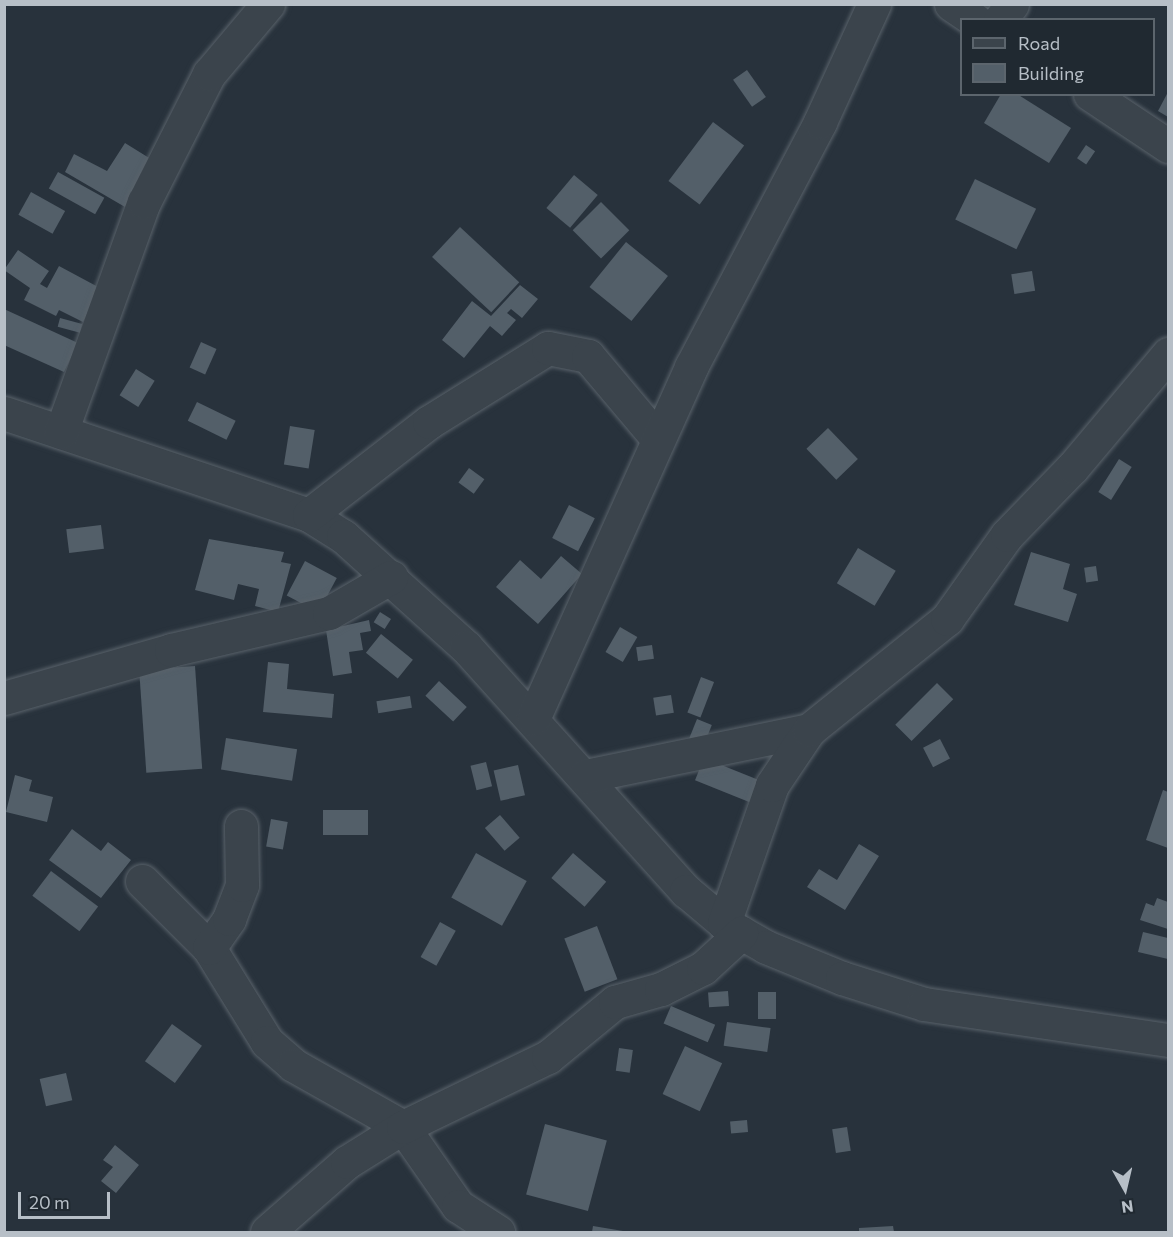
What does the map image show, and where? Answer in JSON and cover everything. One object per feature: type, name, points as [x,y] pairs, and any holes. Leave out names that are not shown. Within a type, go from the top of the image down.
[{"type":"street","points":[[61,432],[144,202],[209,74],[268,4]]},
{"type":"street","points":[[533,719],[657,438],[819,122],[874,4]]},
{"type":"street","points":[[951,4],[972,18]]},
{"type":"street","points":[[1002,18],[1012,4]]},
{"type":"street","points":[[1093,96],[1168,146]]},
{"type":"street","points":[[309,514],[429,422],[548,348],[588,356],[657,438]]},
{"type":"street","points":[[267,1233],[319,1183],[403,1127],[548,1058],[615,1002],[695,972],[732,928],[772,785],[809,730],[947,619],[1007,535],[1074,467],[1168,354]]},
{"type":"street","points":[[4,413],[309,514],[391,577],[533,719],[585,776],[636,841],[732,928],[815,968],[924,1004],[1168,1040]]},
{"type":"street","points":[[4,698],[171,650],[313,618],[391,577]]},
{"type":"street","points":[[585,776],[809,730]]},
{"type":"street","points":[[208,948],[229,919],[242,885],[241,826]]},
{"type":"street","points":[[142,881],[208,948],[267,1042],[293,1065],[403,1127],[458,1206],[498,1233]]},
{"type":"building","points":[[747,70],[766,97],[752,107],[733,80]]},
{"type":"building","points":[[1168,92],[1168,117],[1158,111]]},
{"type":"building","points":[[1000,96],[1020,96],[1071,128],[1049,163],[984,123]]},
{"type":"building","points":[[713,122],[744,145],[700,205],[668,181]]},
{"type":"building","points":[[125,143],[154,161],[125,207],[65,172],[74,154],[107,171]]},
{"type":"building","points":[[1086,145],[1095,151],[1086,164],[1077,158]]},
{"type":"building","points":[[58,172],[104,198],[95,214],[49,189]]},
{"type":"building","points":[[574,175],[598,195],[570,228],[546,208]]},
{"type":"building","points":[[975,179],[1036,209],[1016,249],[955,219]]},
{"type":"building","points":[[31,192],[65,211],[53,234],[18,215]]},
{"type":"building","points":[[601,202],[629,230],[601,259],[573,230]]},
{"type":"building","points":[[460,227],[519,282],[491,312],[432,257]]},
{"type":"building","points":[[626,242],[668,276],[631,321],[589,287]]},
{"type":"building","points":[[18,250],[49,271],[40,284],[47,288],[59,266],[100,288],[83,322],[59,310],[56,316],[24,300],[30,288],[4,270]]},
{"type":"building","points":[[1032,271],[1035,291],[1014,294],[1011,274]]},
{"type":"building","points":[[520,285],[538,299],[522,318],[511,309],[507,313],[516,320],[502,336],[490,326],[464,358],[442,340],[472,301],[491,316]]},
{"type":"building","points":[[4,309],[78,343],[64,372],[4,345]]},
{"type":"building","points":[[60,318],[82,324],[80,333],[58,327]]},
{"type":"building","points":[[201,342],[217,349],[205,374],[190,368]]},
{"type":"building","points":[[136,369],[155,381],[138,407],[120,395]]},
{"type":"building","points":[[197,402],[236,421],[226,440],[188,421]]},
{"type":"building","points":[[290,426],[315,430],[309,468],[284,465]]},
{"type":"building","points":[[828,428],[858,459],[836,480],[806,449]]},
{"type":"building","points":[[1119,459],[1132,467],[1111,500],[1098,492]]},
{"type":"building","points":[[469,468],[484,479],[474,494],[458,483]]},
{"type":"building","points":[[569,505],[595,518],[578,551],[552,538]]},
{"type":"building","points":[[101,525],[104,549],[69,553],[66,529]]},
{"type":"building","points":[[209,539],[284,552],[281,562],[291,564],[278,612],[255,606],[259,589],[238,584],[234,600],[195,590]]},
{"type":"building","points":[[858,548],[896,571],[875,606],[837,583]]},
{"type":"building","points":[[1031,552],[1070,564],[1063,589],[1077,594],[1068,622],[1014,605]]},
{"type":"building","points":[[561,556],[582,574],[538,624],[496,587],[520,560],[541,579]]},
{"type":"building","points":[[305,561],[337,578],[318,612],[287,595]]},
{"type":"building","points":[[1096,566],[1098,581],[1086,583],[1084,568]]},
{"type":"building","points":[[380,612],[391,619],[385,629],[374,622]]},
{"type":"building","points":[[369,620],[371,631],[360,633],[363,650],[349,652],[352,673],[333,676],[326,630]]},
{"type":"building","points":[[620,627],[637,637],[623,662],[606,652]]},
{"type":"building","points":[[381,634],[413,660],[398,678],[366,653]]},
{"type":"building","points":[[652,645],[654,659],[638,661],[636,647]]},
{"type":"building","points":[[268,662],[289,664],[287,689],[334,694],[332,718],[263,712]]},
{"type":"building","points":[[195,666],[202,769],[146,773],[139,670]]},
{"type":"building","points":[[701,677],[714,682],[700,717],[687,712]]},
{"type":"building","points":[[439,681],[467,707],[453,722],[425,696]]},
{"type":"building","points":[[937,683],[953,699],[912,741],[895,725]]},
{"type":"building","points":[[671,695],[674,713],[656,716],[653,698]]},
{"type":"building","points":[[410,696],[412,708],[378,713],[376,701]]},
{"type":"building","points":[[697,719],[712,725],[704,745],[689,739]]},
{"type":"building","points":[[226,738],[297,749],[292,781],[221,770]]},
{"type":"building","points":[[940,739],[950,759],[933,767],[923,748]]},
{"type":"building","points":[[704,758],[761,781],[752,803],[695,780]]},
{"type":"building","points":[[486,762],[492,786],[477,790],[470,766]]},
{"type":"building","points":[[518,765],[525,795],[501,801],[494,771]]},
{"type":"building","points":[[15,775],[32,780],[29,791],[53,797],[47,822],[6,812]]},
{"type":"building","points":[[1163,790],[1168,792],[1168,848],[1146,840]]},
{"type":"building","points":[[323,810],[368,810],[368,835],[323,835]]},
{"type":"building","points":[[500,815],[520,838],[505,851],[485,828]]},
{"type":"building","points":[[271,819],[288,822],[283,850],[266,847]]},
{"type":"building","points":[[72,829],[101,851],[108,842],[131,860],[101,898],[49,860]]},
{"type":"building","points":[[859,844],[879,856],[845,910],[807,887],[819,869],[837,880]]},
{"type":"building","points":[[476,853],[527,881],[502,926],[451,898]]},
{"type":"building","points":[[573,853],[606,882],[585,907],[551,878]]},
{"type":"building","points":[[51,871],[98,907],[79,931],[32,896]]},
{"type":"building","points":[[1157,898],[1168,902],[1168,929],[1140,920],[1146,903],[1154,906]]},
{"type":"building","points":[[440,922],[456,931],[436,966],[421,957]]},
{"type":"building","points":[[597,926],[617,979],[585,992],[564,939]]},
{"type":"building","points":[[1143,932],[1168,938],[1168,959],[1138,952]]},
{"type":"building","points":[[728,991],[729,1006],[709,1007],[708,992]]},
{"type":"building","points":[[758,992],[776,992],[776,1019],[758,1019]]},
{"type":"building","points":[[671,1006],[715,1025],[708,1042],[664,1023]]},
{"type":"building","points":[[727,1022],[771,1028],[767,1052],[724,1046]]},
{"type":"building","points":[[172,1024],[202,1046],[175,1083],[145,1061]]},
{"type":"building","points":[[685,1046],[722,1063],[700,1111],[663,1094]]},
{"type":"building","points":[[619,1048],[633,1050],[630,1073],[616,1071]]},
{"type":"building","points":[[66,1073],[72,1100],[46,1106],[40,1079]]},
{"type":"building","points":[[747,1120],[748,1132],[731,1133],[730,1121]]},
{"type":"building","points":[[545,1124],[607,1141],[588,1211],[526,1195]]},
{"type":"building","points":[[847,1127],[851,1151],[836,1153],[832,1129]]},
{"type":"building","points":[[115,1145],[139,1165],[116,1193],[101,1181],[113,1167],[103,1160]]},
{"type":"building","points":[[593,1226],[623,1231],[623,1232],[592,1232]]},
{"type":"building","points":[[893,1226],[894,1232],[859,1232],[859,1228]]}]
